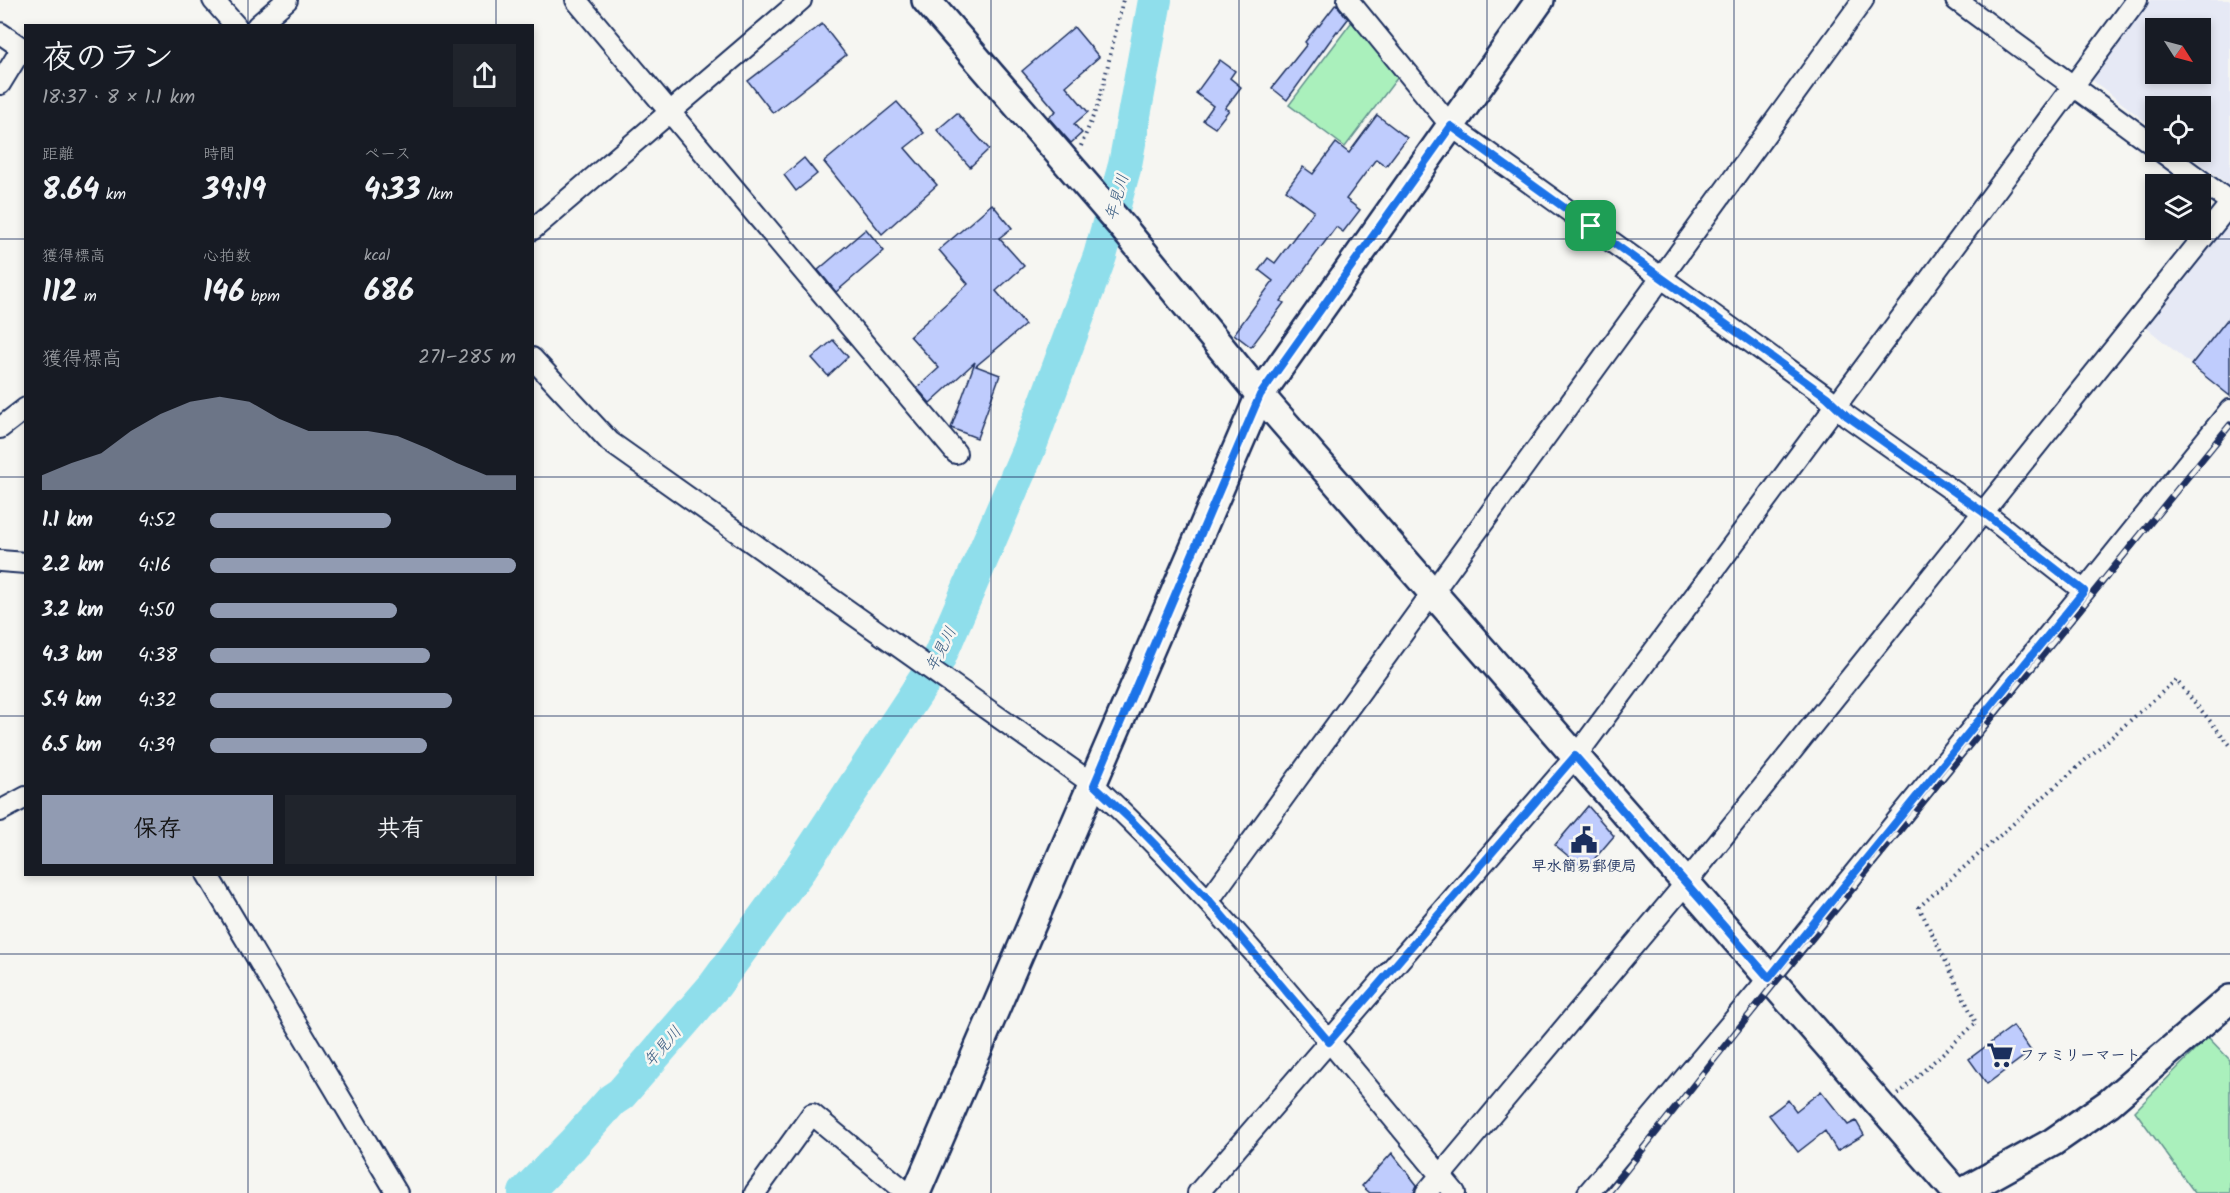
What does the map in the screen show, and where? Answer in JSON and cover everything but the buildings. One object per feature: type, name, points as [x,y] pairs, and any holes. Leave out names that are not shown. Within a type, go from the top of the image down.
[{"type":"street","points":[[213,0],[234,24]]},
{"type":"street","points":[[259,24],[287,0]]},
{"type":"street","points":[[576,0],[956,453]]},
{"type":"street","points":[[534,228],[801,0]]},
{"type":"street","points":[[927,0],[1074,171],[1260,395],[1882,1109],[1959,1193],[2053,1142],[2109,1103],[2230,999]]},
{"type":"street","points":[[1348,0],[1451,126],[1661,276],[1836,405],[1847,416],[1983,512],[2084,591]]},
{"type":"street","points":[[916,1193],[1094,785],[1260,395],[1540,0]]},
{"type":"street","points":[[1209,900],[1863,0]]},
{"type":"street","points":[[1956,0],[2145,139]]},
{"type":"street","points":[[1198,1193],[1575,756],[2137,0]]},
{"type":"street","points":[[0,33],[22,48],[0,84]]},
{"type":"street","points":[[1426,1193],[1686,883],[2230,203],[2175,162]]},
{"type":"street","points":[[534,360],[610,442],[880,636],[1094,785],[1209,900],[1455,1193]]},
{"type":"street","points":[[0,428],[24,410]]},
{"type":"street","points":[[1588,1193],[1769,978],[2230,410]]},
{"type":"street","points":[[0,561],[24,563]]},
{"type":"street","points":[[0,811],[24,798]]},
{"type":"street","points":[[208,876],[397,1193]]},
{"type":"street","points":[[755,1193],[812,1114],[907,1193]]},
{"type":"path","points":[[1074,171],[1100,99],[1123,0]]},
{"type":"path","points":[[1882,1109],[1976,1023],[1919,907],[2176,680],[2230,745]]},
{"type":"shaded area","points":[[2150,0],[2230,0],[2230,186],[2198,162],[2211,162],[2211,96],[2145,96],[2145,121],[2091,79]]},
{"type":"shaded area","points":[[2230,218],[2230,396],[2143,325]]},
{"type":"green space","points":[[1354,19],[1398,77],[1345,147],[1289,105]]},
{"type":"green space","points":[[2208,1037],[2230,1060],[2230,1193],[2195,1193],[2135,1111]]},
{"type":"waterway","name":"年見川","points":[[525,1193],[612,1100],[621,1094],[715,985],[801,867],[938,660],[1028,451],[1100,256],[1125,165],[1155,0]]},
{"type":"railway","points":[[1608,1193],[1774,984],[2230,425]]},
{"type":"place","name":"早水簡易郵便局","points":[[1584,840]]},
{"type":"place","name":"ファミリーマート","points":[[2000,1055]]},
{"type":"route","points":[[1451,126],[1591,226],[1827,397],[1847,416],[1983,512],[2084,591],[1769,978],[1575,756],[1329,1042],[1209,900],[1094,785],[1260,395],[1451,126]]}]
